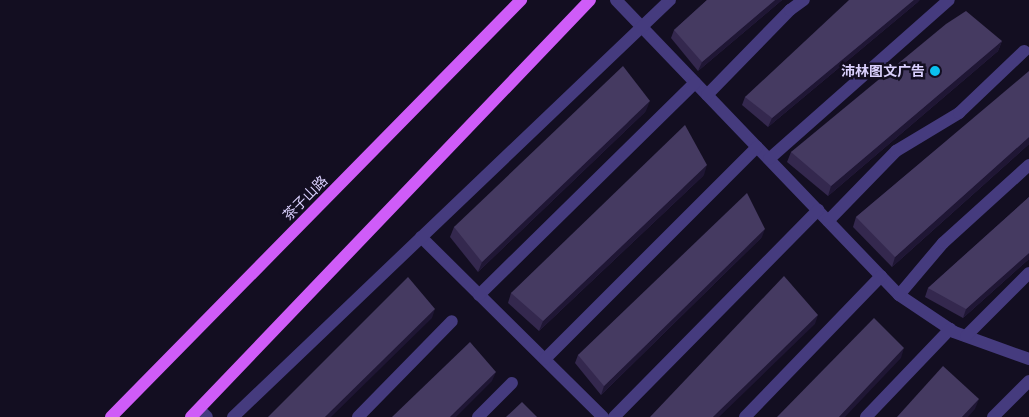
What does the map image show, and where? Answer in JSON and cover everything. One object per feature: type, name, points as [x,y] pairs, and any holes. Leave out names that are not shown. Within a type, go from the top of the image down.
[{"type":"main road","name":"茶子山路","points":[[111,417],[521,0]]},
{"type":"main road","points":[[199,414],[590,0]]},
{"type":"street","points":[[616,0],[900,295],[950,329],[1029,359]]},
{"type":"street","points":[[233,417],[670,0]]},
{"type":"street","points":[[707,95],[790,10],[804,0]]},
{"type":"street","points":[[769,159],[948,0]]},
{"type":"street","points":[[828,221],[896,151],[959,113],[1024,51]]},
{"type":"street","points":[[479,295],[695,83]]},
{"type":"street","points":[[545,359],[757,147]]},
{"type":"street","points":[[900,295],[943,243],[1029,165]]},
{"type":"street","points":[[614,417],[818,210]]},
{"type":"street","points":[[421,237],[603,417]]},
{"type":"street","points":[[966,336],[1029,273]]},
{"type":"street","points":[[745,417],[881,276]]},
{"type":"street","points":[[358,417],[452,321]]},
{"type":"street","points":[[866,417],[950,329]]},
{"type":"street","points":[[993,417],[1029,381]]},
{"type":"street","points":[[478,417],[512,384]]},
{"type":"building","points":[[707,0],[775,0],[702,62],[674,30]]},
{"type":"building","points":[[849,0],[914,0],[772,118],[745,97]]},
{"type":"building","points":[[966,11],[1002,41],[831,186],[791,152],[946,24]]},
{"type":"building","points":[[623,66],[650,101],[482,262],[454,227]]},
{"type":"building","points":[[1029,71],[1029,137],[895,257],[856,217]]},
{"type":"building","points":[[685,125],[707,165],[543,321],[511,293]]},
{"type":"building","points":[[747,193],[765,229],[604,386],[578,355]]},
{"type":"building","points":[[1029,197],[1029,253],[966,309],[928,288]]},
{"type":"building","points":[[784,276],[818,315],[713,417],[650,417]]},
{"type":"building","points":[[408,277],[435,309],[325,417],[268,417]]},
{"type":"building","points":[[874,318],[904,348],[839,417],[777,417]]},
{"type":"building","points":[[470,342],[496,372],[450,417],[392,417]]},
{"type":"building","points":[[943,366],[979,399],[962,417],[897,417]]},
{"type":"building","points":[[522,402],[537,417],[506,417]]},
{"type":"place","name":"沛林图文广告","points":[[935,71]]}]
